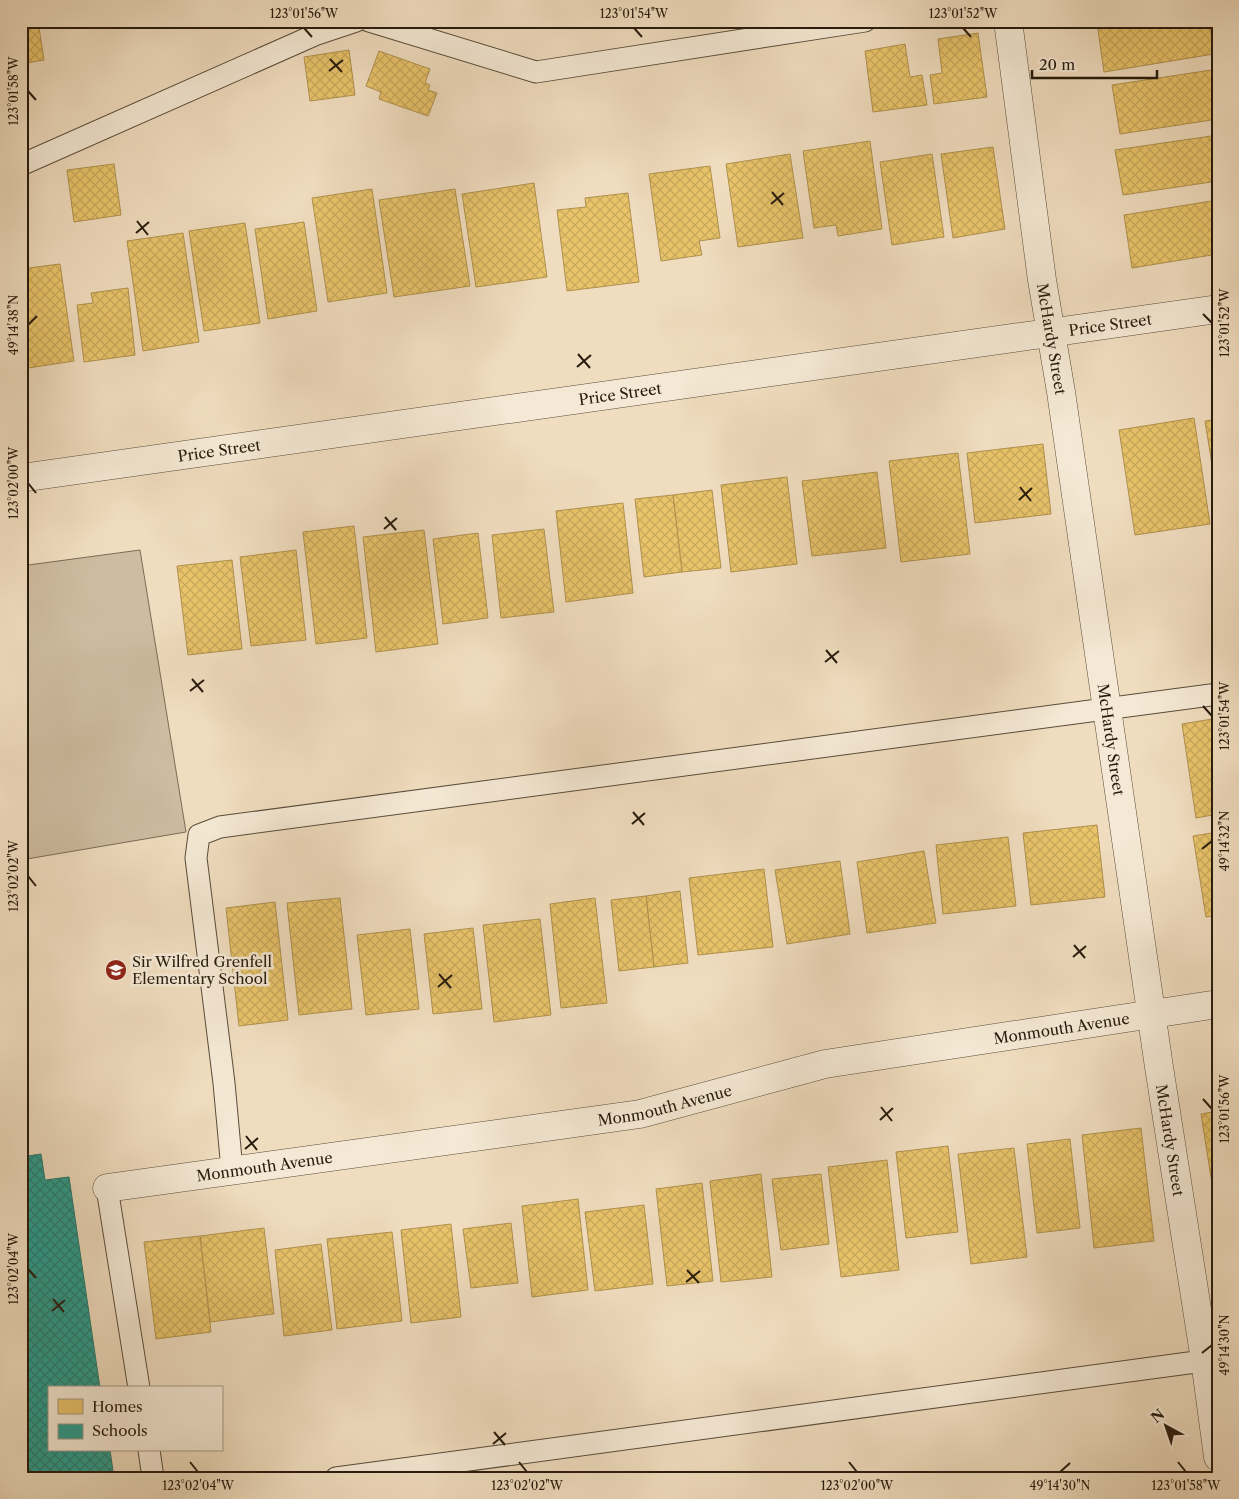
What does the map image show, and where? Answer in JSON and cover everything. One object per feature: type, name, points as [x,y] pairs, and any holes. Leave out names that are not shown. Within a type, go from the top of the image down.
[{"type":"street","name":"McHardy Street","points":[[1008,21],[1051,331],[1152,1013],[1211,1360],[1218,1458]]},
{"type":"street","name":"Price Street","points":[[21,478],[1051,331],[1218,309]]},
{"type":"street","name":"Monmouth Avenue","points":[[107,1188],[640,1114],[825,1064],[1218,1004]]},
{"type":"lane","points":[[21,165],[318,34],[356,21]]},
{"type":"lane","points":[[369,21],[536,72],[865,21]]},
{"type":"lane","points":[[232,1170],[196,858],[199,835],[220,827],[1218,694]]},
{"type":"lane","points":[[107,1188],[138,1386]]},
{"type":"lane","points":[[336,1478],[1211,1360]]},
{"type":"lane","points":[[149,1452],[153,1478]]},
{"type":"shaded area","points":[[140,550],[186,832],[21,860],[21,566]]},
{"type":"building: Homes","points":[[21,21],[38,21],[44,60],[21,64]]},
{"type":"building: Homes","points":[[1110,21],[1209,21],[1214,54],[1104,72],[1097,23]]},
{"type":"building: Homes","points":[[978,33],[987,97],[934,104],[930,75],[942,73],[938,39]]},
{"type":"building: Homes","points":[[905,44],[910,77],[922,75],[927,105],[873,112],[865,51]]},
{"type":"building: Homes","points":[[349,50],[355,95],[310,101],[304,57]]},
{"type":"building: Homes","points":[[379,51],[430,69],[425,83],[430,85],[428,90],[437,93],[428,116],[379,99],[381,92],[366,86]]},
{"type":"building: Homes","points":[[1218,69],[1218,119],[1120,134],[1112,85]]},
{"type":"building: Homes","points":[[1218,135],[1218,181],[1123,195],[1115,150]]},
{"type":"building: Homes","points":[[870,141],[882,229],[838,236],[836,225],[814,228],[803,151]]},
{"type":"building: Homes","points":[[993,147],[1005,229],[953,238],[941,154]]},
{"type":"building: Homes","points":[[790,154],[803,238],[738,247],[726,164]]},
{"type":"building: Homes","points":[[932,154],[944,237],[892,245],[880,162]]},
{"type":"building: Homes","points":[[114,164],[121,215],[74,222],[67,170]]},
{"type":"building: Homes","points":[[710,166],[720,238],[699,241],[702,255],[661,261],[649,174]]},
{"type":"building: Homes","points":[[534,183],[547,277],[476,287],[462,194]]},
{"type":"building: Homes","points":[[372,189],[387,293],[328,302],[312,198]]},
{"type":"building: Homes","points":[[455,189],[470,286],[394,297],[379,200]]},
{"type":"building: Homes","points":[[628,193],[639,282],[567,291],[557,210],[586,207],[585,198]]},
{"type":"building: Homes","points":[[1218,200],[1218,254],[1132,268],[1124,215]]},
{"type":"building: Homes","points":[[304,222],[317,311],[268,319],[255,229]]},
{"type":"building: Homes","points":[[245,223],[260,323],[204,331],[189,231]]},
{"type":"building: Homes","points":[[183,233],[199,342],[143,351],[127,241]]},
{"type":"building: Homes","points":[[60,264],[74,361],[22,369],[21,269]]},
{"type":"building: Homes","points":[[128,288],[135,355],[84,362],[77,305],[93,303],[91,293]]},
{"type":"building: Homes","points":[[1194,418],[1210,524],[1135,535],[1119,430]]},
{"type":"building: Homes","points":[[1218,419],[1218,502],[1205,421]]},
{"type":"building: Homes","points":[[1043,444],[1051,514],[975,523],[967,453]]},
{"type":"building: Homes","points":[[958,453],[970,554],[901,562],[889,461]]},
{"type":"building: Homes","points":[[877,472],[886,548],[812,556],[802,481]]},
{"type":"building: Homes","points":[[787,477],[797,564],[731,572],[721,485]]},
{"type":"building: Homes","points":[[712,490],[721,568],[682,572],[673,495]]},
{"type":"building: Homes","points":[[673,495],[682,572],[644,577],[635,499]]},
{"type":"building: Homes","points":[[623,503],[633,593],[566,602],[556,511]]},
{"type":"building: Homes","points":[[354,526],[367,638],[316,644],[303,532]]},
{"type":"building: Homes","points":[[544,529],[554,612],[501,618],[492,535]]},
{"type":"building: Homes","points":[[424,530],[438,644],[376,652],[363,537]]},
{"type":"building: Homes","points":[[478,533],[488,618],[443,624],[433,539]]},
{"type":"building: Homes","points":[[296,550],[306,640],[251,646],[240,557]]},
{"type":"building: Homes","points":[[232,560],[242,649],[188,655],[177,566]]},
{"type":"building: Homes","points":[[1218,718],[1218,814],[1196,818],[1182,724]]},
{"type":"building: Homes","points":[[1097,825],[1105,897],[1031,905],[1023,833]]},
{"type":"building: Homes","points":[[1218,832],[1218,915],[1206,917],[1193,836]]},
{"type":"building: Homes","points":[[1008,837],[1016,906],[943,914],[936,845]]},
{"type":"building: Homes","points":[[924,851],[936,923],[867,933],[857,862]]},
{"type":"building: Homes","points":[[840,861],[850,934],[787,944],[775,870]]},
{"type":"building: Homes","points":[[764,869],[773,947],[698,955],[689,878]]},
{"type":"building: Homes","points":[[680,891],[688,963],[654,967],[646,896]]},
{"type":"building: Homes","points":[[646,896],[654,967],[619,971],[611,900]]},
{"type":"building: Homes","points":[[340,898],[352,1009],[299,1015],[287,903]]},
{"type":"building: Homes","points":[[595,898],[607,1003],[561,1008],[550,904]]},
{"type":"building: Homes","points":[[275,902],[288,1020],[239,1026],[226,908]]},
{"type":"building: Homes","points":[[540,919],[551,1015],[494,1022],[483,925]]},
{"type":"building: Homes","points":[[473,928],[482,1009],[433,1014],[424,934]]},
{"type":"building: Homes","points":[[410,929],[419,1009],[366,1015],[357,935]]},
{"type":"building: Homes","points":[[1218,1111],[1218,1209],[1216,1209],[1201,1114]]},
{"type":"building: Homes","points":[[1141,1128],[1154,1241],[1094,1248],[1082,1135]]},
{"type":"building: Homes","points":[[1070,1139],[1080,1228],[1037,1233],[1027,1144]]},
{"type":"building: Homes","points":[[948,1146],[958,1232],[906,1238],[896,1152]]},
{"type":"building: Homes","points":[[1014,1148],[1027,1257],[971,1264],[958,1154]]},
{"type":"building: Homes","points":[[887,1160],[899,1270],[841,1277],[828,1167]]},
{"type":"building: Homes","points":[[761,1174],[772,1277],[721,1282],[710,1181]]},
{"type":"building: Homes","points":[[821,1174],[829,1244],[781,1250],[772,1179]]},
{"type":"building: Homes","points":[[702,1183],[713,1281],[667,1286],[656,1189]]},
{"type":"building: Homes","points":[[578,1199],[588,1290],[532,1297],[522,1206]]},
{"type":"building: Homes","points":[[644,1205],[653,1284],[595,1291],[585,1212]]},
{"type":"building: Homes","points":[[511,1223],[518,1283],[471,1288],[463,1229]]},
{"type":"building: Homes","points":[[451,1224],[461,1317],[411,1323],[401,1230]]},
{"type":"building: Homes","points":[[264,1228],[274,1314],[210,1322],[200,1236]]},
{"type":"building: Homes","points":[[392,1232],[402,1321],[337,1329],[327,1239]]},
{"type":"building: Homes","points":[[200,1236],[211,1332],[156,1339],[144,1242]]},
{"type":"building: Homes","points":[[321,1244],[332,1330],[284,1336],[275,1250]]},
{"type":"building: Schools","points":[[41,1154],[45,1180],[69,1177],[100,1386],[48,1386],[48,1452],[110,1452],[114,1478],[21,1478],[21,1157]]},
{"type":"place","name":"Sir Wilfred Grenfell Elementary School","points":[[116,970]]}]
